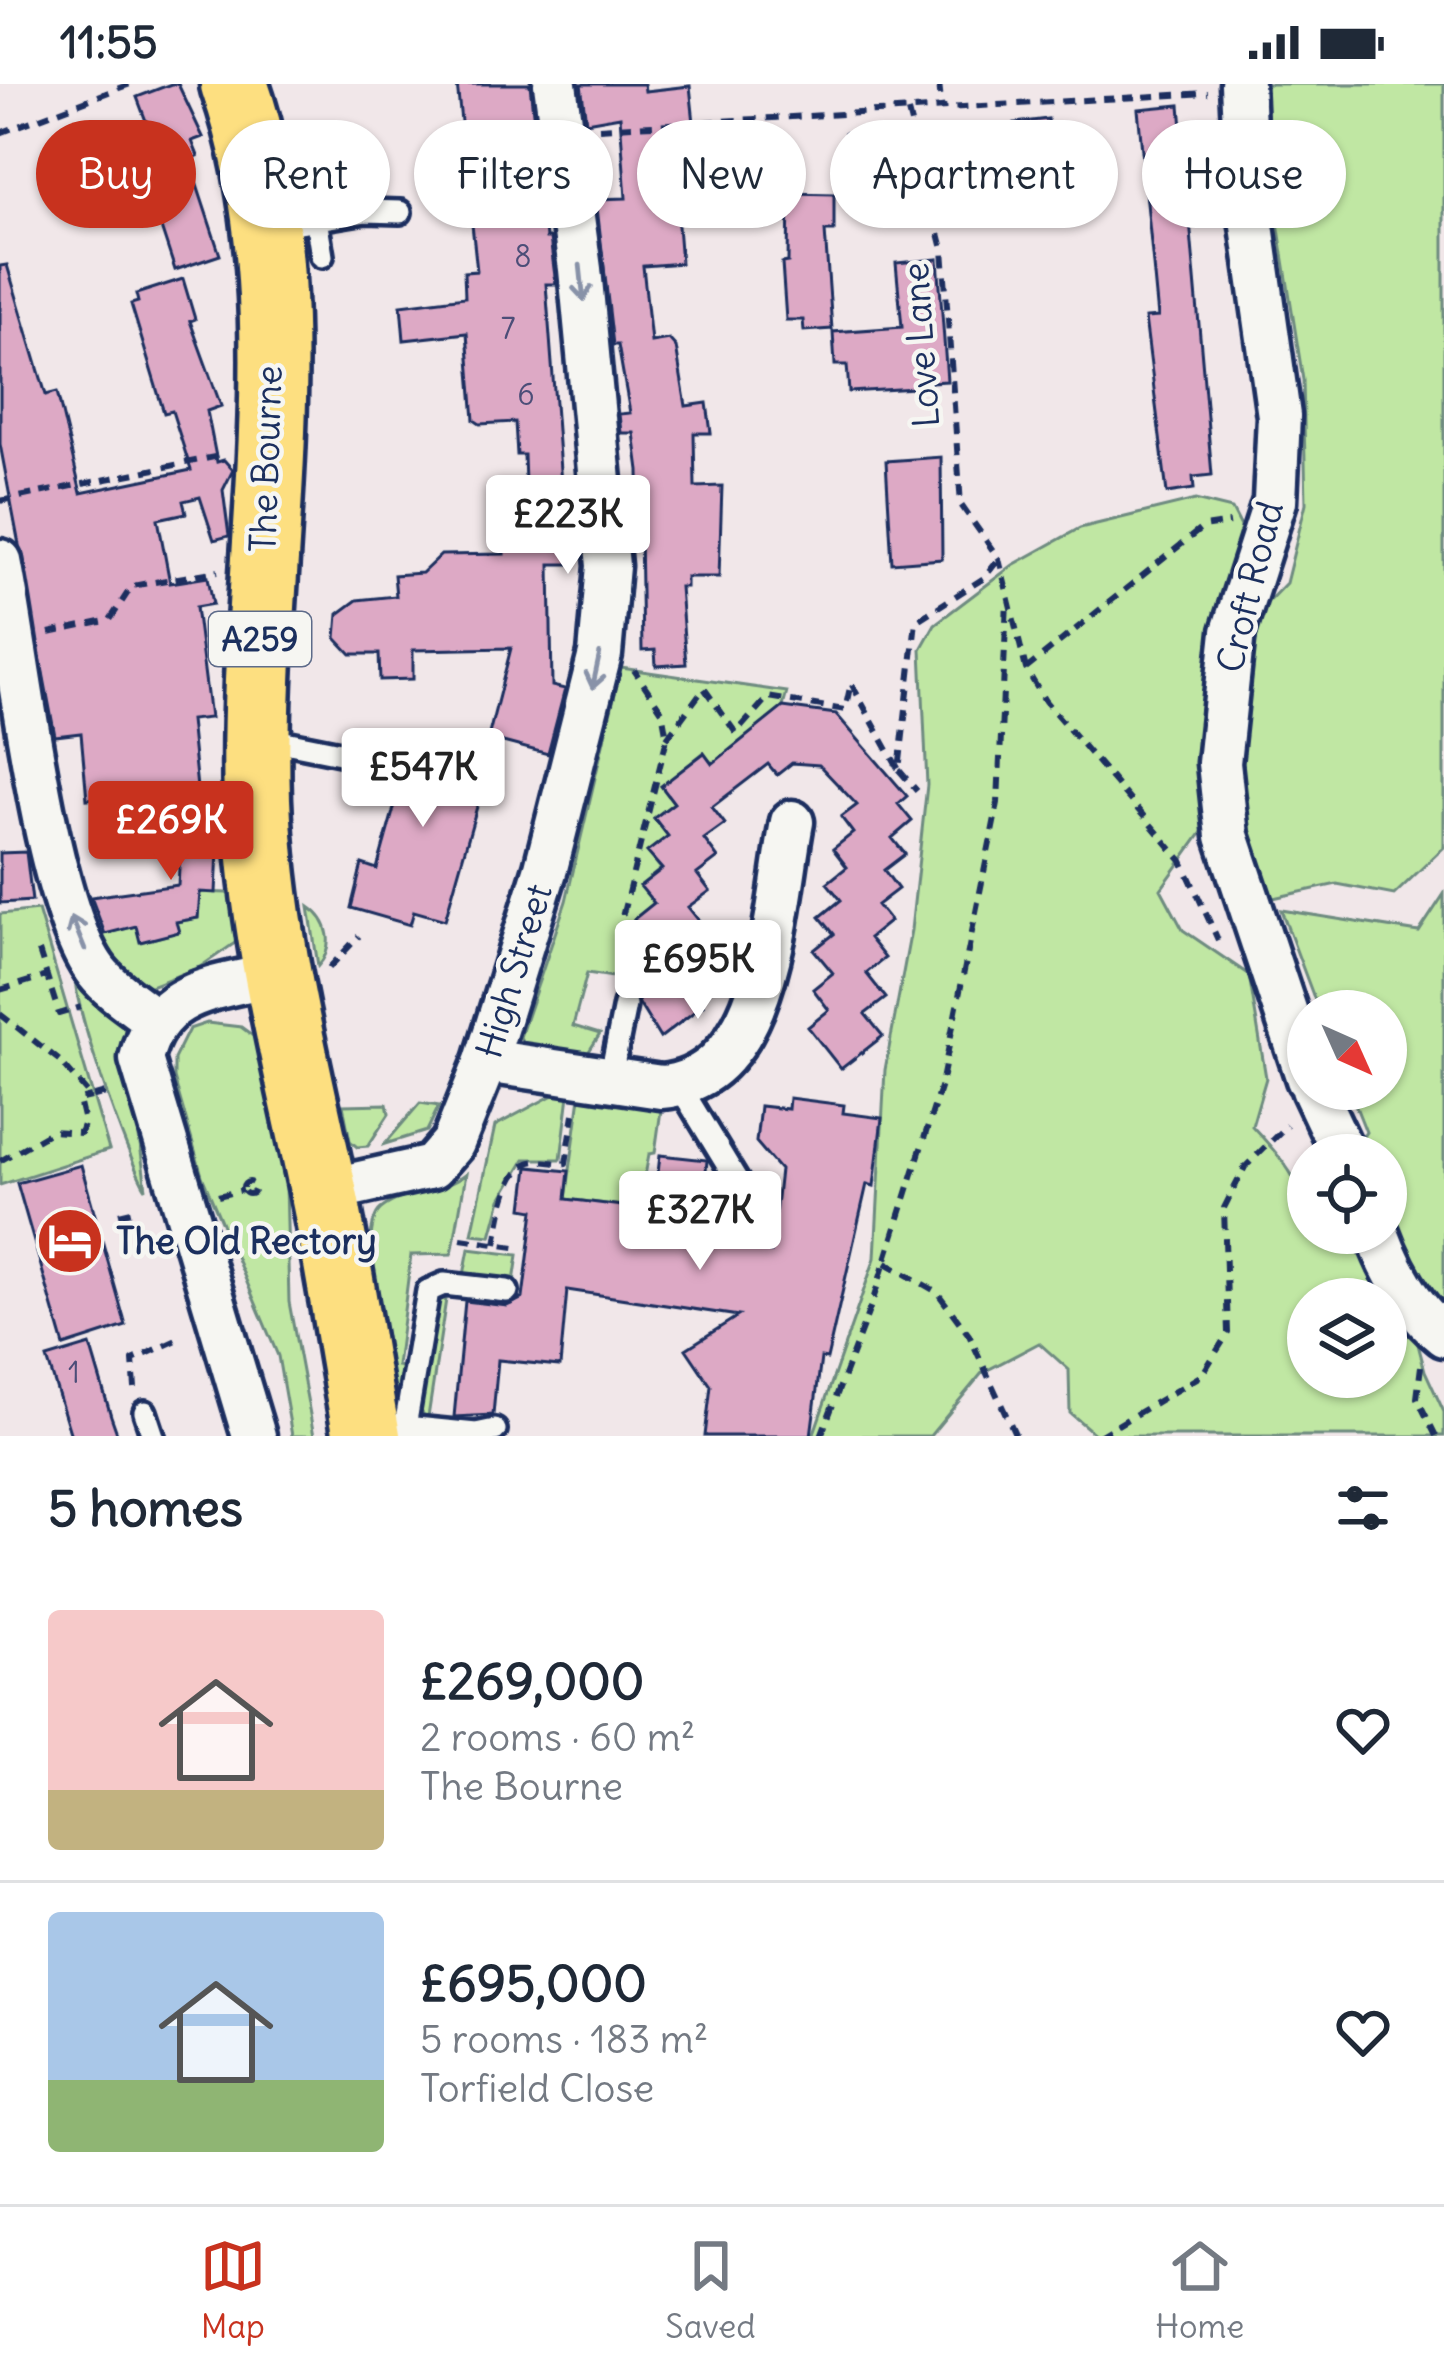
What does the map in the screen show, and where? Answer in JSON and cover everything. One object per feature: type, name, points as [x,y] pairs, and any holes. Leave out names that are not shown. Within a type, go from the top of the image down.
[{"type":"highway","name":"The Bourne","points":[[234,84],[244,120]]},
{"type":"highway","name":"The Bourne","points":[[290,228],[268,446],[257,797],[275,974],[324,1192]]},
{"type":"highway","name":"A259","points":[[324,1192],[379,1428]]},
{"type":"street","name":"High Street","points":[[324,1192],[432,1167],[453,1143],[485,1061],[546,868],[601,654],[608,566],[580,269],[555,84]]},
{"type":"street","name":"Croft Road","points":[[1242,84],[1247,190],[1279,416],[1275,501],[1233,632],[1220,763],[1227,836],[1287,1014]]},
{"type":"street","points":[[0,561],[10,640],[76,934],[96,971],[153,1018]]},
{"type":"street","points":[[485,1061],[679,1085],[716,1060],[745,1028],[761,998],[792,822]]},
{"type":"street","points":[[254,1436],[144,1084],[141,1059],[153,1018],[194,994],[275,974]]},
{"type":"street","points":[[1385,1254],[1435,1328]]},
{"type":"lane","points":[[390,213],[400,212]]},
{"type":"lane","points":[[294,228],[322,256]]},
{"type":"lane","points":[[258,737],[345,754]]},
{"type":"lane","points":[[595,1078],[625,1005]]},
{"type":"lane","points":[[679,1085],[742,1189],[740,1229]]},
{"type":"lane","points":[[495,1430],[476,1434],[379,1428],[428,1291],[444,1284],[507,1291]]},
{"type":"lane","points":[[145,1412],[153,1436]]},
{"type":"path","points":[[0,133],[130,84]]},
{"type":"path","points":[[939,84],[942,111]]},
{"type":"path","points":[[630,127],[1160,97]]},
{"type":"path","name":"Love Lane","points":[[908,112],[943,249],[961,506],[999,559]]},
{"type":"path","points":[[0,501],[268,446]]},
{"type":"path","points":[[1026,669],[1203,527],[1269,518]]},
{"type":"path","points":[[999,559],[1026,669],[1045,701],[1135,800],[1182,861],[1221,944]]},
{"type":"path","points":[[898,770],[916,621],[984,578],[999,559]]},
{"type":"path","points":[[10,640],[106,622],[124,605],[132,586],[262,562]]},
{"type":"path","points":[[821,1436],[885,1262],[941,1085],[998,803],[1007,590]]},
{"type":"path","points":[[601,654],[632,668],[662,711],[667,738]]},
{"type":"path","points":[[625,1005],[618,933],[667,738],[704,688],[736,733],[768,697],[844,710],[851,683],[898,770],[917,791]]},
{"type":"path","points":[[0,990],[46,976],[59,1014],[71,1011]]},
{"type":"path","points":[[0,1013],[60,1061],[94,1096],[79,1100],[84,1122],[80,1133],[52,1131],[0,1161]]},
{"type":"path","points":[[496,1244],[506,1198],[523,1168],[533,1161],[566,1162],[595,1078]]},
{"type":"path","points":[[1099,1436],[1202,1375],[1228,1333],[1224,1208],[1245,1167],[1293,1110]]},
{"type":"path","points":[[119,1214],[136,1210]]},
{"type":"path","points":[[461,1240],[521,1248]]},
{"type":"path","points":[[885,1262],[938,1292],[969,1335],[1016,1436]]},
{"type":"path","points":[[1435,1328],[1417,1397],[1436,1436]]},
{"type":"path","points":[[138,1357],[179,1339]]},
{"type":"green space","points":[[1256,84],[1444,84],[1444,847],[1394,895],[1337,884],[1264,900],[1229,809],[1261,609],[1286,583],[1306,503],[1303,380],[1279,228],[1346,228],[1346,120],[1262,120]]},
{"type":"green space","points":[[1195,500],[1232,509],[1248,540],[1205,828],[1161,889],[1183,930],[1249,975],[1266,1078],[1252,1126],[1287,1169],[1287,1254],[1374,1254],[1387,1278],[1287,1278],[1287,1398],[1407,1398],[1407,1314],[1444,1412],[1444,1436],[1097,1436],[1070,1413],[1069,1370],[1039,1343],[982,1373],[930,1436],[813,1436],[875,1258],[885,1070],[911,930],[927,785],[921,649],[935,624],[1013,565],[1080,528]]},
{"type":"green space","points":[[621,668],[787,692],[783,707],[715,767],[703,753],[662,786],[674,803],[654,818],[668,836],[648,852],[661,869],[641,885],[654,903],[635,919],[653,942],[633,958],[649,979],[635,990],[613,977],[587,973],[573,1026],[600,1034],[586,1056],[526,1050],[520,1037],[566,901]]},
{"type":"green space","points":[[200,892],[227,893],[241,905],[235,943],[200,967],[143,989],[127,983],[99,935],[136,926],[141,942],[178,932],[176,922],[198,918]]},
{"type":"green space","points":[[1444,894],[1444,1318],[1400,1254],[1407,1254],[1407,1134],[1365,1134],[1357,1110],[1407,1110],[1407,990],[1311,990],[1281,910],[1419,932]]},
{"type":"green space","points":[[309,907],[322,919],[328,935],[327,951],[318,966]]},
{"type":"green space","points":[[38,910],[109,1150],[0,1185],[0,914]]},
{"type":"green space","points":[[76,972],[124,1026],[146,1189],[102,1079],[81,1011]]},
{"type":"green space","points":[[207,1023],[241,1027],[256,1038],[264,1059],[286,1184],[289,1302],[314,1436],[292,1436],[278,1356],[202,1176],[174,1078],[174,1059],[189,1029]]},
{"type":"green space","points":[[555,1094],[569,1095],[561,1159],[525,1159],[501,1199],[491,1236],[472,1234],[495,1126]]},
{"type":"green space","points":[[580,1097],[645,1103],[661,1110],[639,1208],[566,1199]]},
{"type":"green space","points":[[420,1103],[439,1106],[427,1131],[385,1144]]},
{"type":"green space","points":[[387,1104],[389,1114],[368,1146],[357,1147],[350,1141],[343,1105]]},
{"type":"green space","points":[[466,1174],[452,1254],[411,1255],[397,1366],[408,1368],[403,1392],[397,1395],[384,1359],[373,1300],[374,1222],[390,1203]]},
{"type":"green space","points":[[469,1249],[518,1255],[514,1282],[464,1275]]},
{"type":"green space","points":[[447,1293],[425,1417],[417,1406],[436,1301]]},
{"type":"building","points":[[178,84],[195,120],[146,120],[137,97]]},
{"type":"building","points":[[457,84],[530,84],[534,120],[461,120]]},
{"type":"building","points":[[581,84],[644,84],[645,91],[690,86],[694,120],[637,120],[637,228],[678,228],[681,263],[643,266],[651,342],[669,339],[676,347],[686,406],[707,403],[711,433],[694,433],[695,487],[722,486],[719,577],[686,577],[686,587],[680,587],[686,664],[656,666],[655,650],[642,651],[639,470],[634,433],[621,433],[619,414],[630,413],[618,345],[613,345],[599,228],[613,228],[613,198],[626,198],[620,116],[586,120]]},
{"type":"building","points":[[1180,105],[1181,120],[1142,120],[1142,151],[1138,109]]},
{"type":"building","points":[[196,182],[220,255],[175,270],[161,228],[196,228]]},
{"type":"building","points":[[806,193],[830,194],[830,228],[834,231],[825,231],[832,329],[804,331],[803,320],[786,320],[782,263],[788,262],[788,228],[806,228]]},
{"type":"building","points":[[472,228],[545,228],[556,284],[546,284],[563,510],[572,509],[573,564],[550,564],[552,686],[565,689],[548,754],[488,738],[511,648],[413,650],[413,679],[380,680],[379,654],[351,654],[336,638],[338,614],[357,600],[396,596],[394,575],[422,573],[441,555],[504,554],[503,530],[516,530],[516,511],[526,511],[524,455],[517,455],[515,422],[480,424],[474,420],[467,333],[404,340],[401,305],[465,297],[464,272],[477,271]]},
{"type":"building","points":[[1149,228],[1191,228],[1212,475],[1193,477],[1194,489],[1167,493],[1145,318],[1158,317]]},
{"type":"building","points":[[938,259],[947,381],[930,382],[931,387],[849,392],[847,365],[835,365],[833,332],[902,327],[896,263]]},
{"type":"building","points":[[7,265],[46,395],[57,392],[81,493],[191,470],[172,411],[164,413],[131,304],[138,302],[136,294],[183,279],[195,319],[190,321],[221,406],[207,411],[217,462],[224,460],[233,470],[223,490],[229,536],[214,540],[200,497],[183,501],[186,513],[158,519],[170,583],[208,577],[213,604],[196,607],[210,718],[190,720],[197,788],[87,799],[81,733],[55,736],[0,444],[0,266]]},
{"type":"building","points":[[941,457],[942,559],[892,563],[886,461]]},
{"type":"building","points":[[783,707],[836,714],[907,796],[898,804],[912,821],[892,838],[905,854],[884,870],[898,889],[877,905],[890,921],[869,938],[885,958],[866,973],[886,998],[865,1014],[883,1036],[841,1069],[808,1027],[829,1010],[813,989],[833,973],[814,950],[834,934],[820,917],[841,900],[827,883],[847,867],[833,849],[853,833],[841,817],[857,805],[819,765],[792,763],[777,775],[768,764],[712,807],[725,824],[704,839],[718,858],[697,874],[710,891],[688,907],[704,927],[686,942],[705,967],[685,982],[703,1005],[660,1038],[632,992],[649,979],[633,958],[653,942],[634,919],[654,903],[640,886],[662,869],[647,852],[668,836],[654,818],[674,803],[661,786],[704,753],[712,764]]},
{"type":"building","points":[[399,731],[491,757],[445,920],[414,911],[410,925],[351,908],[362,864],[377,869],[396,801],[383,797]]},
{"type":"building","points":[[183,803],[220,805],[216,893],[200,892],[198,918],[176,922],[179,932],[140,942],[136,926],[105,934],[91,897],[178,885]]},
{"type":"building","points":[[26,852],[32,901],[0,903],[0,853]]},
{"type":"building","points":[[789,1098],[844,1105],[843,1113],[882,1118],[874,1186],[867,1184],[827,1359],[821,1358],[811,1436],[705,1436],[711,1386],[686,1349],[738,1316],[567,1290],[560,1366],[498,1360],[493,1415],[454,1417],[465,1301],[507,1306],[523,1298],[534,1210],[523,1208],[528,1167],[569,1171],[566,1199],[654,1210],[660,1155],[707,1160],[700,1243],[771,1252],[780,1170],[756,1142],[760,1106],[788,1109]]},
{"type":"building","name":"The Old Rectory","points":[[81,1165],[126,1326],[64,1346],[17,1183]]},
{"type":"building","points":[[90,1345],[118,1436],[71,1436],[47,1358]]},
{"type":"place","name":"The Old Rectory","points":[[70,1241]]}]
